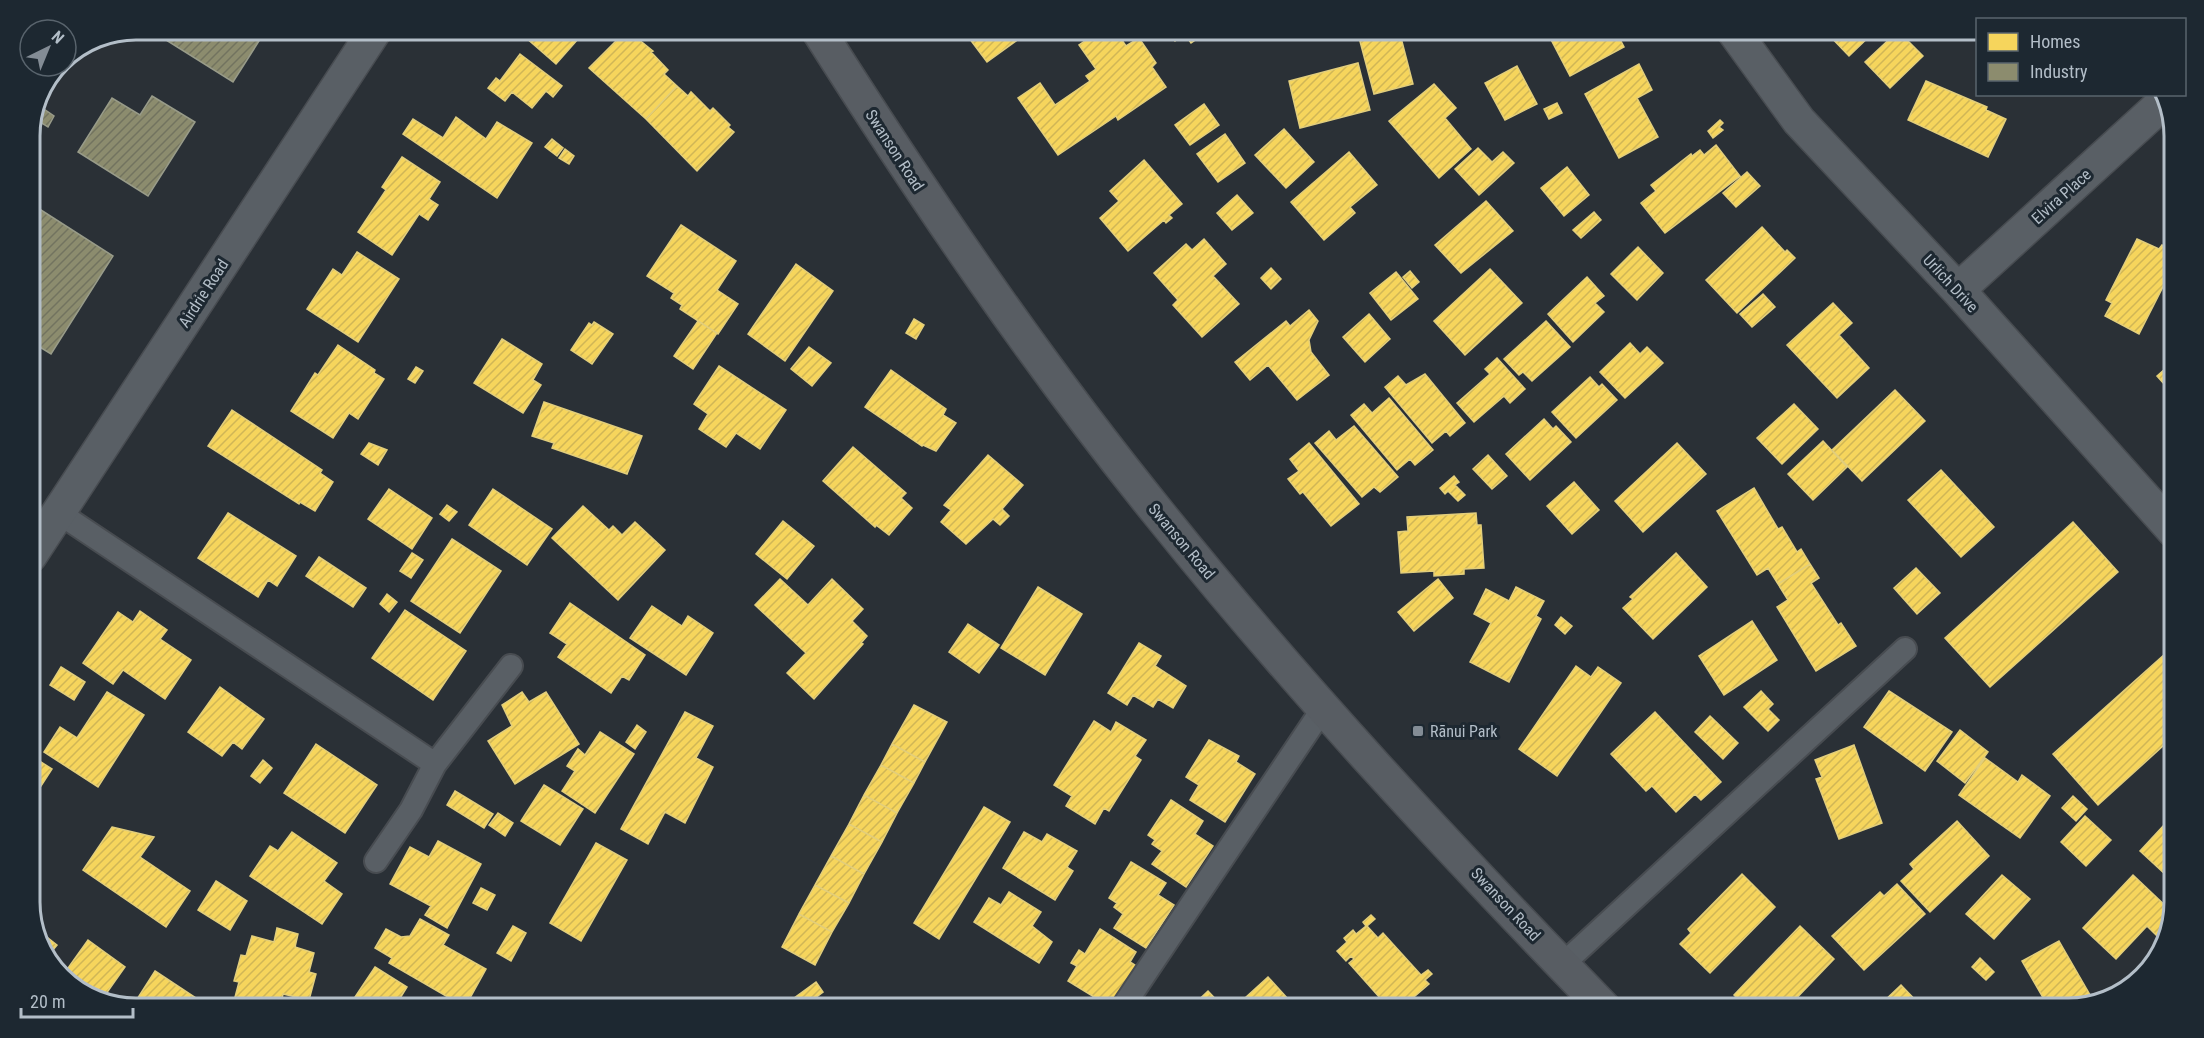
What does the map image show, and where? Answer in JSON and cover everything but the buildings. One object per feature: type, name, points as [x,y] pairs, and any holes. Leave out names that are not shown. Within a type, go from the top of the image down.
[{"type":"main road","name":"Swanson Road","points":[[825,41],[915,183],[1044,364],[1160,515],[1324,707],[1594,998]]},
{"type":"street","name":"Airdrie Road","points":[[41,540],[368,41]]},
{"type":"street","name":"Urlich Drive","points":[[1741,41],[1799,121],[1958,290],[2164,519]]},
{"type":"street","name":"Elvira Place","points":[[1958,290],[2159,107]]},
{"type":"lane","points":[[59,513],[435,764]]},
{"type":"lane","points":[[1562,965],[1905,649]]},
{"type":"lane","points":[[376,861],[411,810],[435,764],[511,666]]},
{"type":"lane","points":[[1129,998],[1324,707]]},
{"type":"place","name":"Rānui Park","points":[[1418,731]]}]
